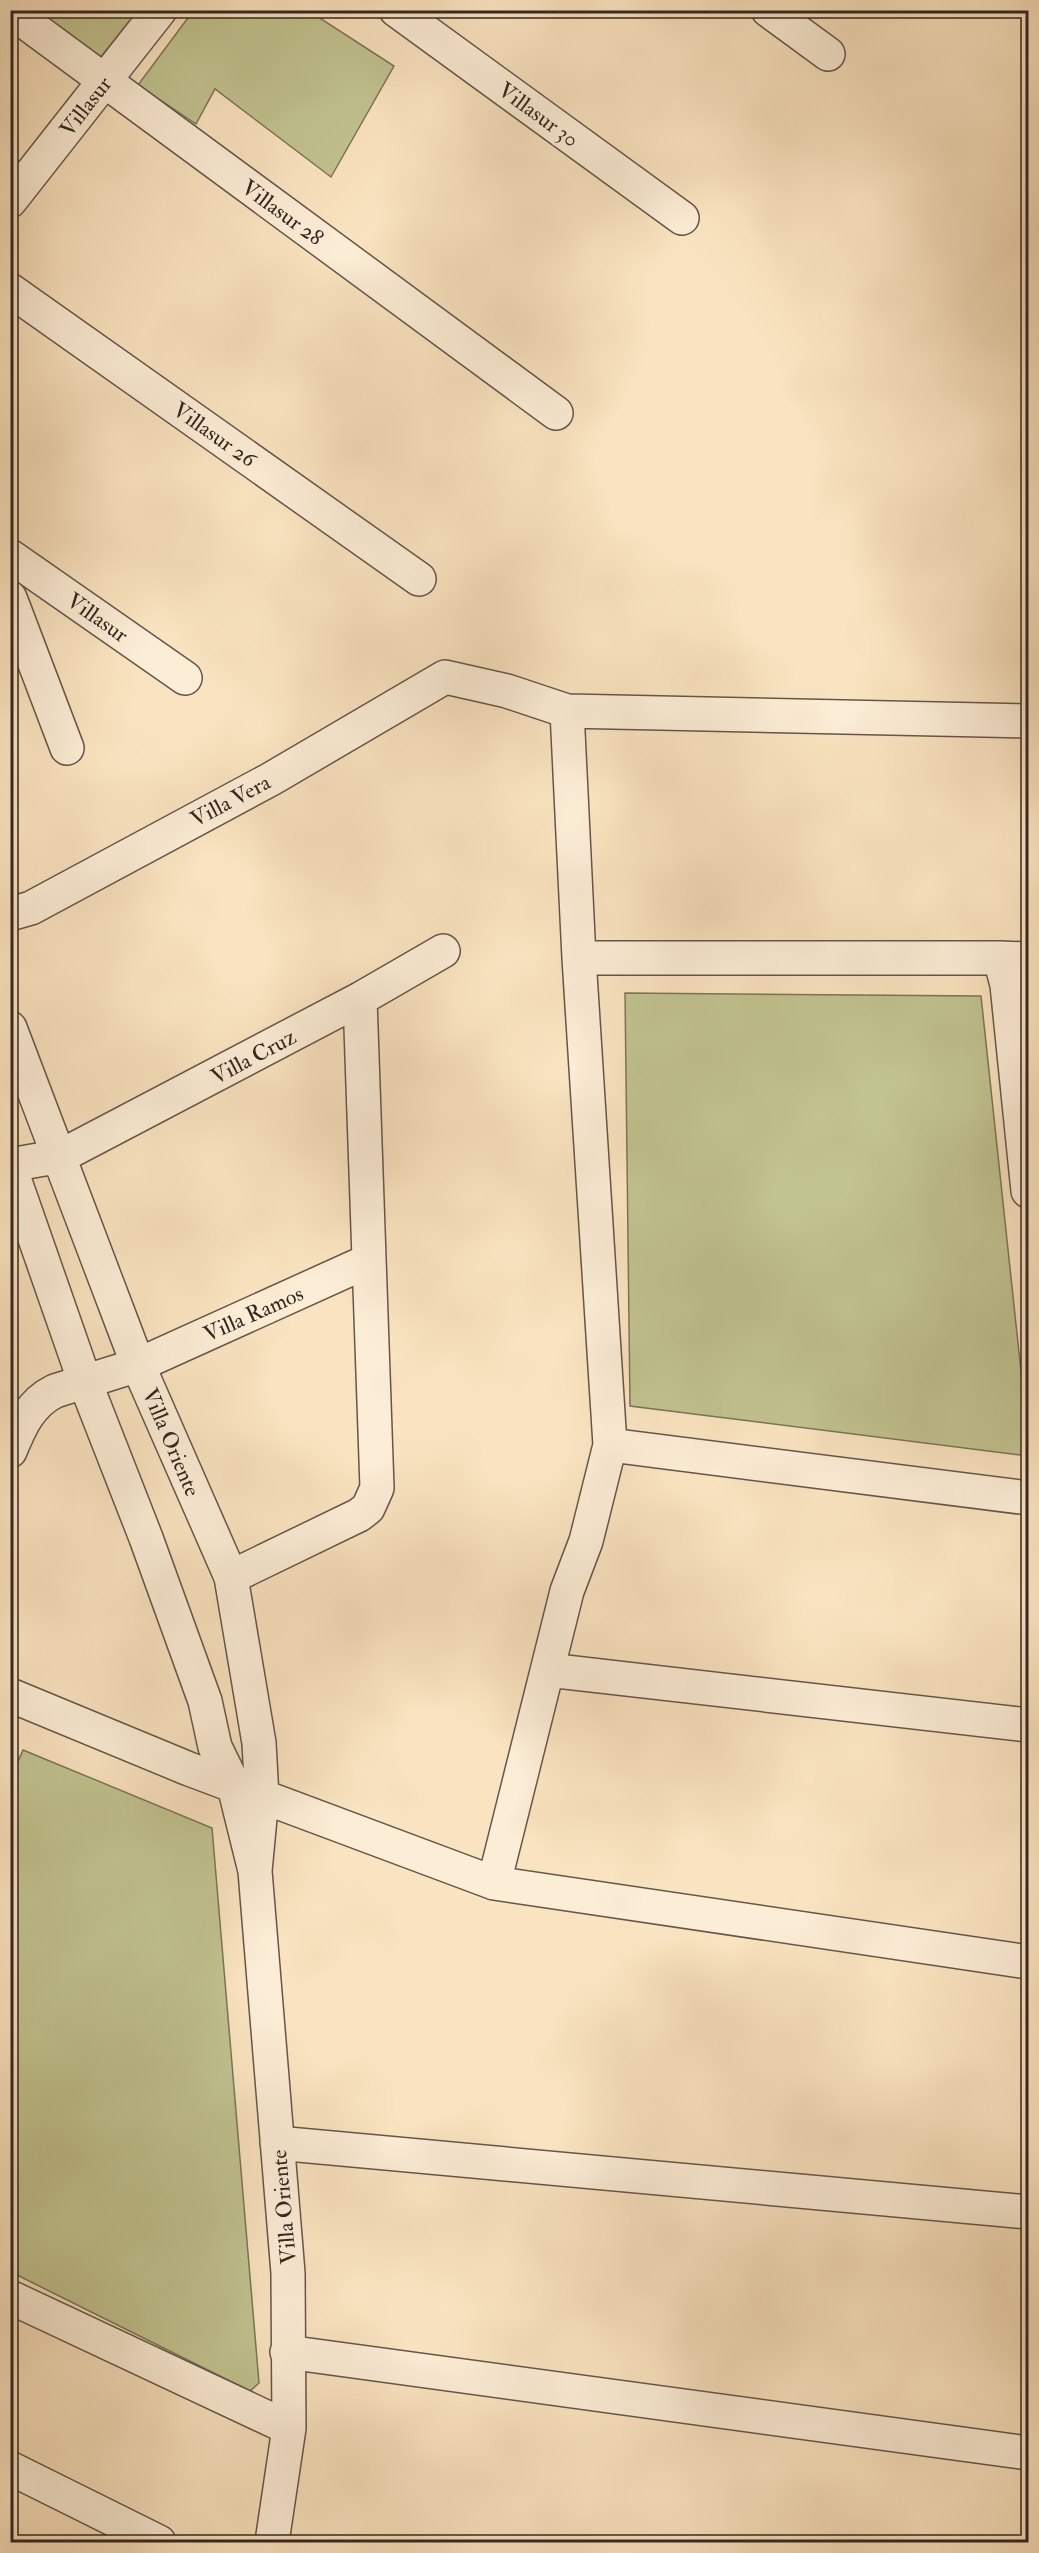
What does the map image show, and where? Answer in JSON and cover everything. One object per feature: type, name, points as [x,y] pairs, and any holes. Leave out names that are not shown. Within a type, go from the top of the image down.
[{"type":"street","name":"Villasur","points":[[10,201],[159,10]]},
{"type":"street","name":"Villasur 30","points":[[396,10],[682,218]]},
{"type":"street","points":[[768,10],[828,54]]},
{"type":"street","name":"Villasur 28","points":[[10,11],[556,413]]},
{"type":"street","name":"Villasur 26","points":[[10,290],[419,579]]},
{"type":"street","name":"Villasur","points":[[10,556],[185,678]]},
{"type":"street","points":[[10,598],[67,748]]},
{"type":"street","name":"Villa Vera","points":[[10,914],[30,908],[271,779],[445,677],[507,691],[567,711]]},
{"type":"street","points":[[494,1883],[567,1591],[586,1541],[609,1445],[579,957],[567,711],[1029,721]]},
{"type":"street","name":"Villa Cruz","points":[[10,1166],[61,1156],[360,999],[443,951]]},
{"type":"street","points":[[579,957],[1014,959],[1007,985],[1029,1191]]},
{"type":"street","points":[[231,1577],[359,1515],[374,1499],[377,1488],[360,999]]},
{"type":"street","name":"Villa Oriente","points":[[10,1028],[61,1156],[138,1365],[231,1577],[259,1743],[248,1792],[288,2273],[289,2428],[272,2542]]},
{"type":"street","name":"Villa Oriente","points":[[10,1166],[85,1382],[146,1538],[205,1701],[215,1747],[248,1792]]},
{"type":"street","name":"Villa Ramos","points":[[14,1432],[43,1397],[55,1391],[138,1365],[368,1261]]},
{"type":"street","points":[[609,1445],[1029,1498]]},
{"type":"street","points":[[548,1670],[1029,1725]]},
{"type":"street","points":[[10,1695],[248,1792],[494,1883],[1029,1962]]},
{"type":"street","points":[[277,2143],[1029,2212]]},
{"type":"street","points":[[10,2297],[289,2428]]},
{"type":"street","points":[[287,2352],[1029,2453]]},
{"type":"street","points":[[10,2468],[159,2542]]},
{"type":"green space","points":[[36,11],[138,11],[100,58]]},
{"type":"green space","points":[[193,11],[309,11],[394,66],[331,177],[215,89],[196,124],[138,85]]},
{"type":"green space","points":[[625,993],[981,996],[1028,1437],[1028,1456],[630,1406]]},
{"type":"green space","points":[[23,1750],[212,1828],[259,2383],[250,2391],[11,2272],[10,1780]]}]
